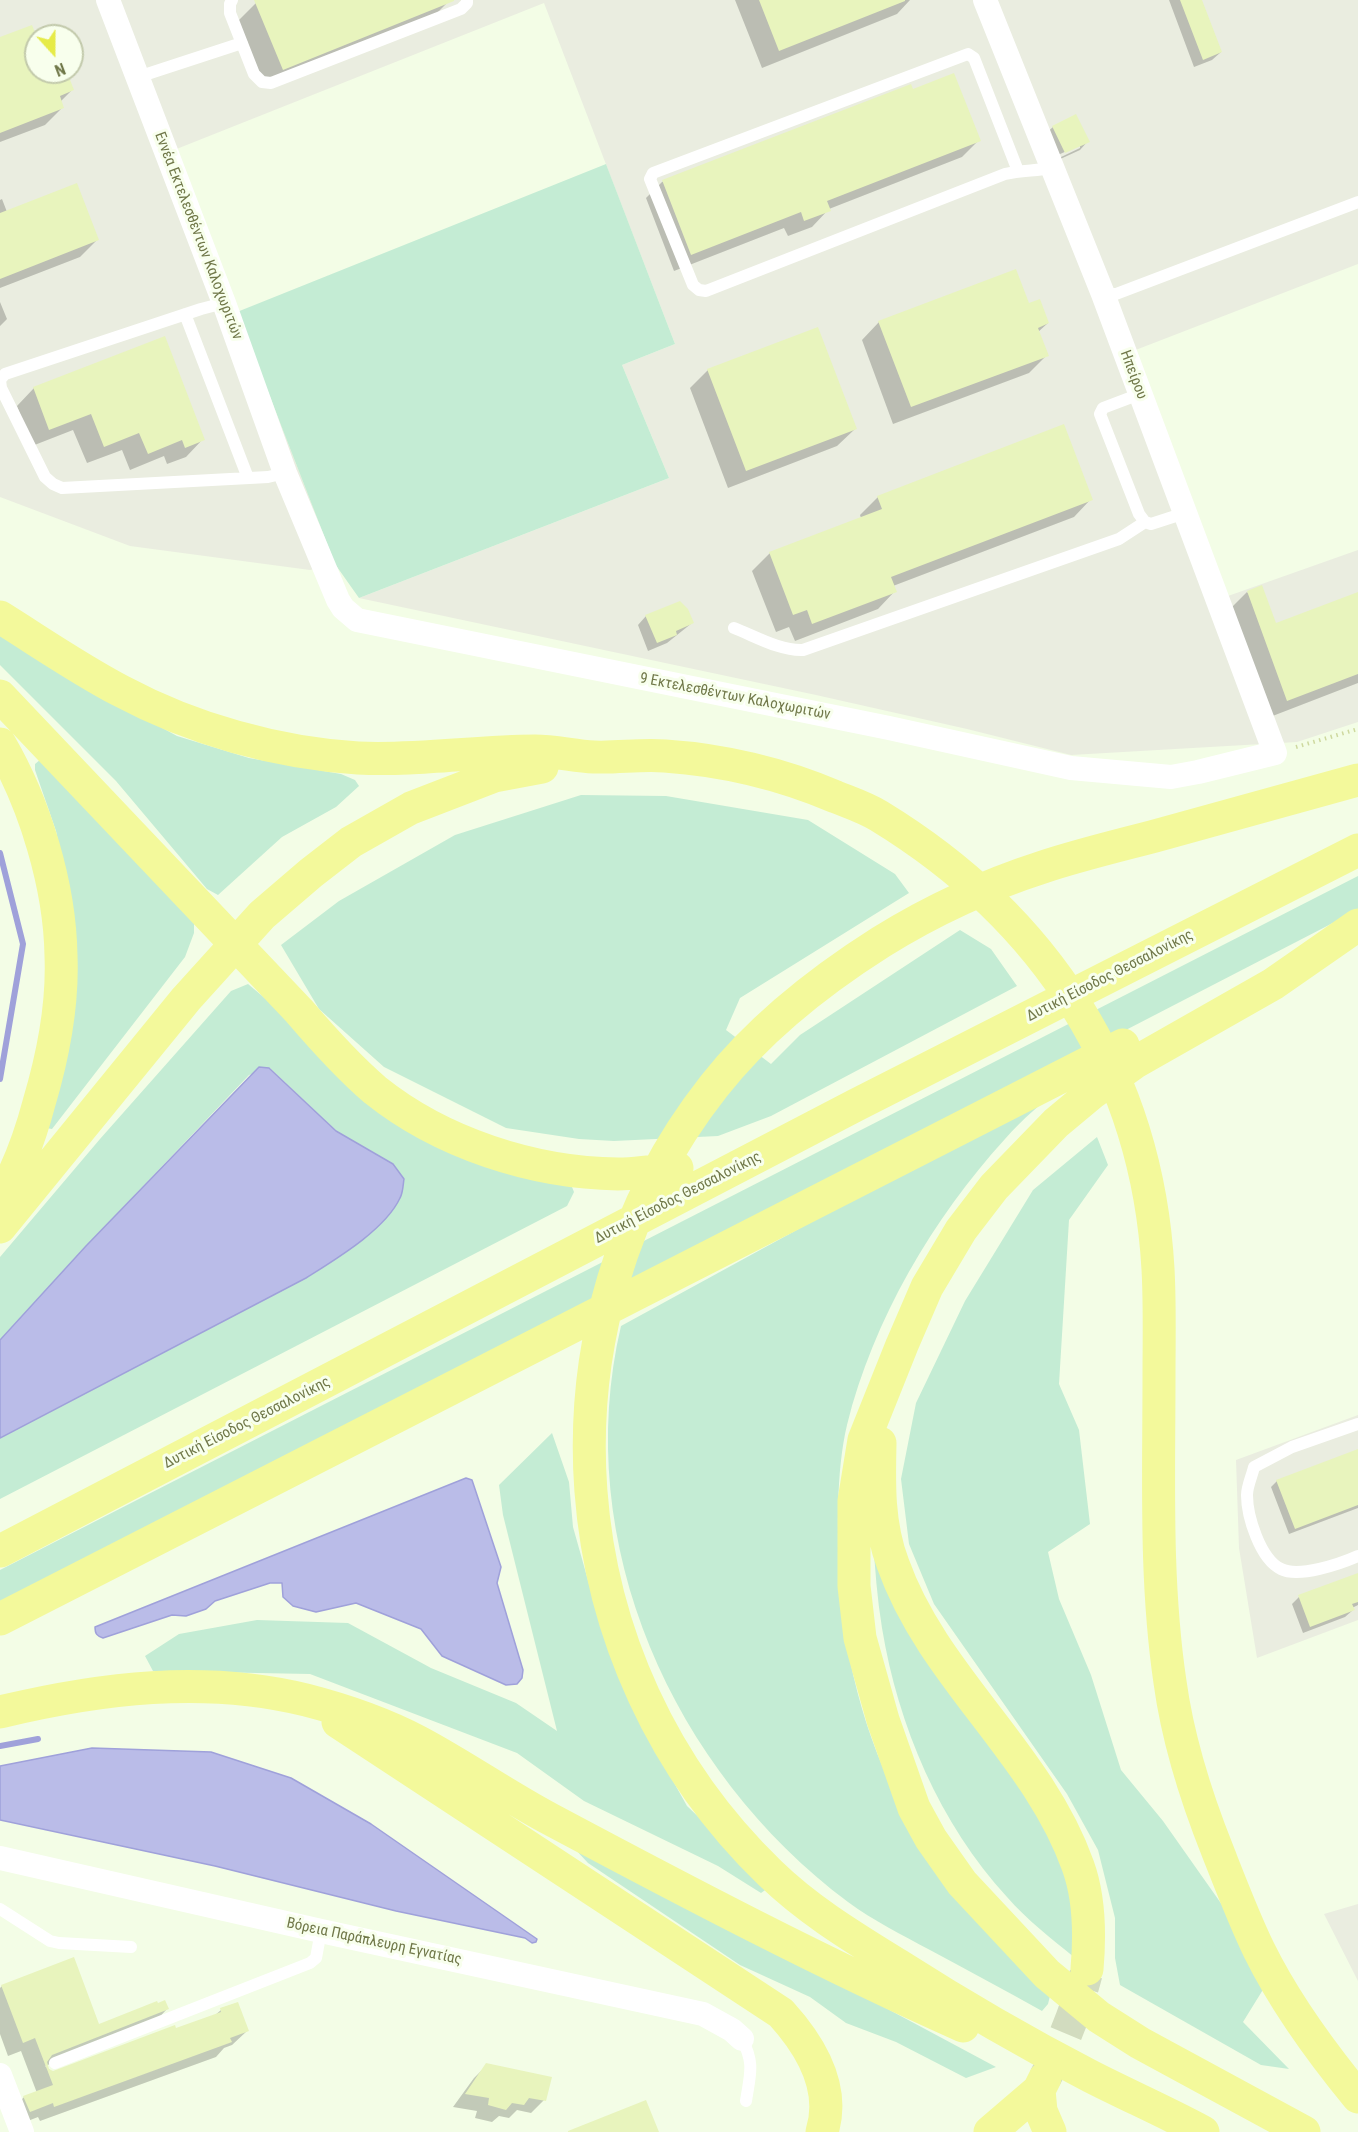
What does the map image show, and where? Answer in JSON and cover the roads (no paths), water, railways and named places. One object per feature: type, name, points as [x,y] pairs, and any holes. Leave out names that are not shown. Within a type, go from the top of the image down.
[{"type":"highway","points":[[0,617],[122,692],[164,712],[209,728],[280,747],[358,758],[443,758],[541,751],[594,757],[658,755],[742,767],[810,786],[874,812],[965,877],[1026,937],[1066,990],[1097,1039],[1120,1090],[1138,1141],[1152,1202],[1159,1271],[1158,1550],[1169,1678],[1179,1734],[1204,1818],[1261,1954],[1299,2018],[1358,2097]]},
{"type":"highway","points":[[0,696],[299,1011],[346,1064],[377,1091],[415,1117],[452,1136],[490,1151],[530,1162],[575,1171],[618,1174],[706,1164],[740,1153],[856,1106]]},
{"type":"highway","points":[[0,744],[15,770],[31,809],[43,850],[58,916],[61,956],[58,1018],[46,1081],[33,1127],[11,1182],[0,1200]]},
{"type":"highway","points":[[0,1227],[186,999],[262,915],[351,842],[411,808],[494,777],[594,757]]},
{"type":"highway","points":[[1203,2132],[1087,2075],[929,1985],[811,1910],[769,1873],[709,1807],[681,1766],[653,1717],[632,1669],[614,1617],[598,1550],[592,1509],[589,1415],[594,1366],[606,1302],[627,1239],[656,1176],[684,1128],[714,1085],[753,1042],[837,973],[881,942],[922,918],[981,890],[1043,867],[1358,780]]},
{"type":"highway","name":"Δυτική Είσοδος Θεσσαλονίκης","points":[[0,1551],[856,1106],[1358,850]]},
{"type":"highway","points":[[1304,2132],[1140,2043],[1099,2018],[1047,1974],[962,1883],[931,1839],[915,1808],[899,1768],[860,1638],[854,1586],[854,1500],[864,1440],[927,1287],[962,1230],[994,1187],[1056,1123],[1092,1093],[1134,1063],[1273,984],[1358,925]]},
{"type":"highway","points":[[0,1619],[1358,925]]},
{"type":"highway","points":[[883,1392],[879,1488],[882,1526],[893,1564],[914,1614],[1022,1763],[1059,1821],[1079,1866],[1086,1897],[1090,1936],[1087,1969]]},
{"type":"highway","points":[[0,1712],[109,1691],[184,1686],[254,1691],[304,1700],[364,1717],[418,1742],[548,1818],[884,1990],[1008,2046],[1087,2075]]},
{"type":"highway","points":[[304,1700],[781,2013],[800,2033],[812,2053],[822,2078],[826,2097],[822,2132]]},
{"type":"highway","points":[[990,2132],[1042,2084],[1041,2110],[1050,2132]]},
{"type":"street","name":"Εννέα Εκτελεσθέντων Καλοχωριτών","points":[[108,0],[224,303],[285,473]]},
{"type":"street","name":"Ηπείρου","points":[[985,0],[1102,294],[1275,753]]},
{"type":"street","name":"9 Εκτελεσθέντων Καλοχωριτών","points":[[285,473],[338,600],[349,614],[366,623],[877,725],[1071,768],[1171,777],[1275,753]]},
{"type":"street","name":"Βόρεια Παράπλευρη Εγνατίας","points":[[0,1858],[703,2014],[732,2030],[742,2039]]},
{"type":"street","points":[[0,2075],[22,2132]]},
{"type":"lane","points":[[232,0],[230,13],[254,74],[262,82],[271,83],[461,9],[467,0]]},
{"type":"lane","points":[[138,77],[242,43]]},
{"type":"lane","points":[[1018,171],[974,58],[968,54],[653,173],[650,179],[693,285],[699,290],[706,291],[1005,174],[1052,168]]},
{"type":"lane","points":[[1102,294],[1116,294],[1358,202]]},
{"type":"lane","points":[[224,303],[5,374],[0,380],[1,388],[45,477],[53,484],[63,488],[249,478],[285,473]]},
{"type":"lane","points":[[185,314],[249,478]]},
{"type":"lane","points":[[1140,394],[1103,408],[1100,414],[1139,514],[1145,522],[1151,524],[1185,513]]},
{"type":"lane","points":[[734,628],[784,648],[794,651],[803,650],[1119,539],[1145,522]]},
{"type":"lane","points":[[1358,1424],[1292,1447],[1254,1467],[1247,1493],[1256,1534],[1268,1559],[1282,1570],[1308,1572],[1358,1556]]},
{"type":"lane","points":[[0,1909],[50,1941],[131,1947]]},
{"type":"lane","points":[[55,2063],[310,1963],[316,1958],[321,1931]]},
{"type":"lane","points":[[742,2039],[750,2055],[751,2070],[746,2101]]},
{"type":"water","points":[[259,1067],[269,1068],[336,1131],[393,1164],[404,1179],[401,1196],[393,1210],[359,1243],[306,1278],[0,1438],[0,1340],[86,1246]]},
{"type":"water","points":[[466,1478],[472,1480],[501,1567],[497,1583],[523,1670],[522,1678],[517,1684],[506,1685],[442,1656],[421,1629],[356,1603],[316,1612],[293,1606],[283,1597],[282,1583],[270,1583],[215,1601],[206,1609],[186,1616],[172,1615],[103,1638],[96,1633],[95,1627]]},
{"type":"water","points":[[92,1748],[211,1752],[291,1778],[371,1824],[537,1939],[536,1942],[532,1943],[525,1938],[396,1911],[215,1866],[0,1820],[0,1766]]},
{"type":"waterway","points":[[0,853],[23,944],[0,1079]]},
{"type":"waterway","points":[[0,1746],[38,1739]]},
{"type":"tunnel","points":[[1045,2078],[1068,2027],[1086,1974]]}]
